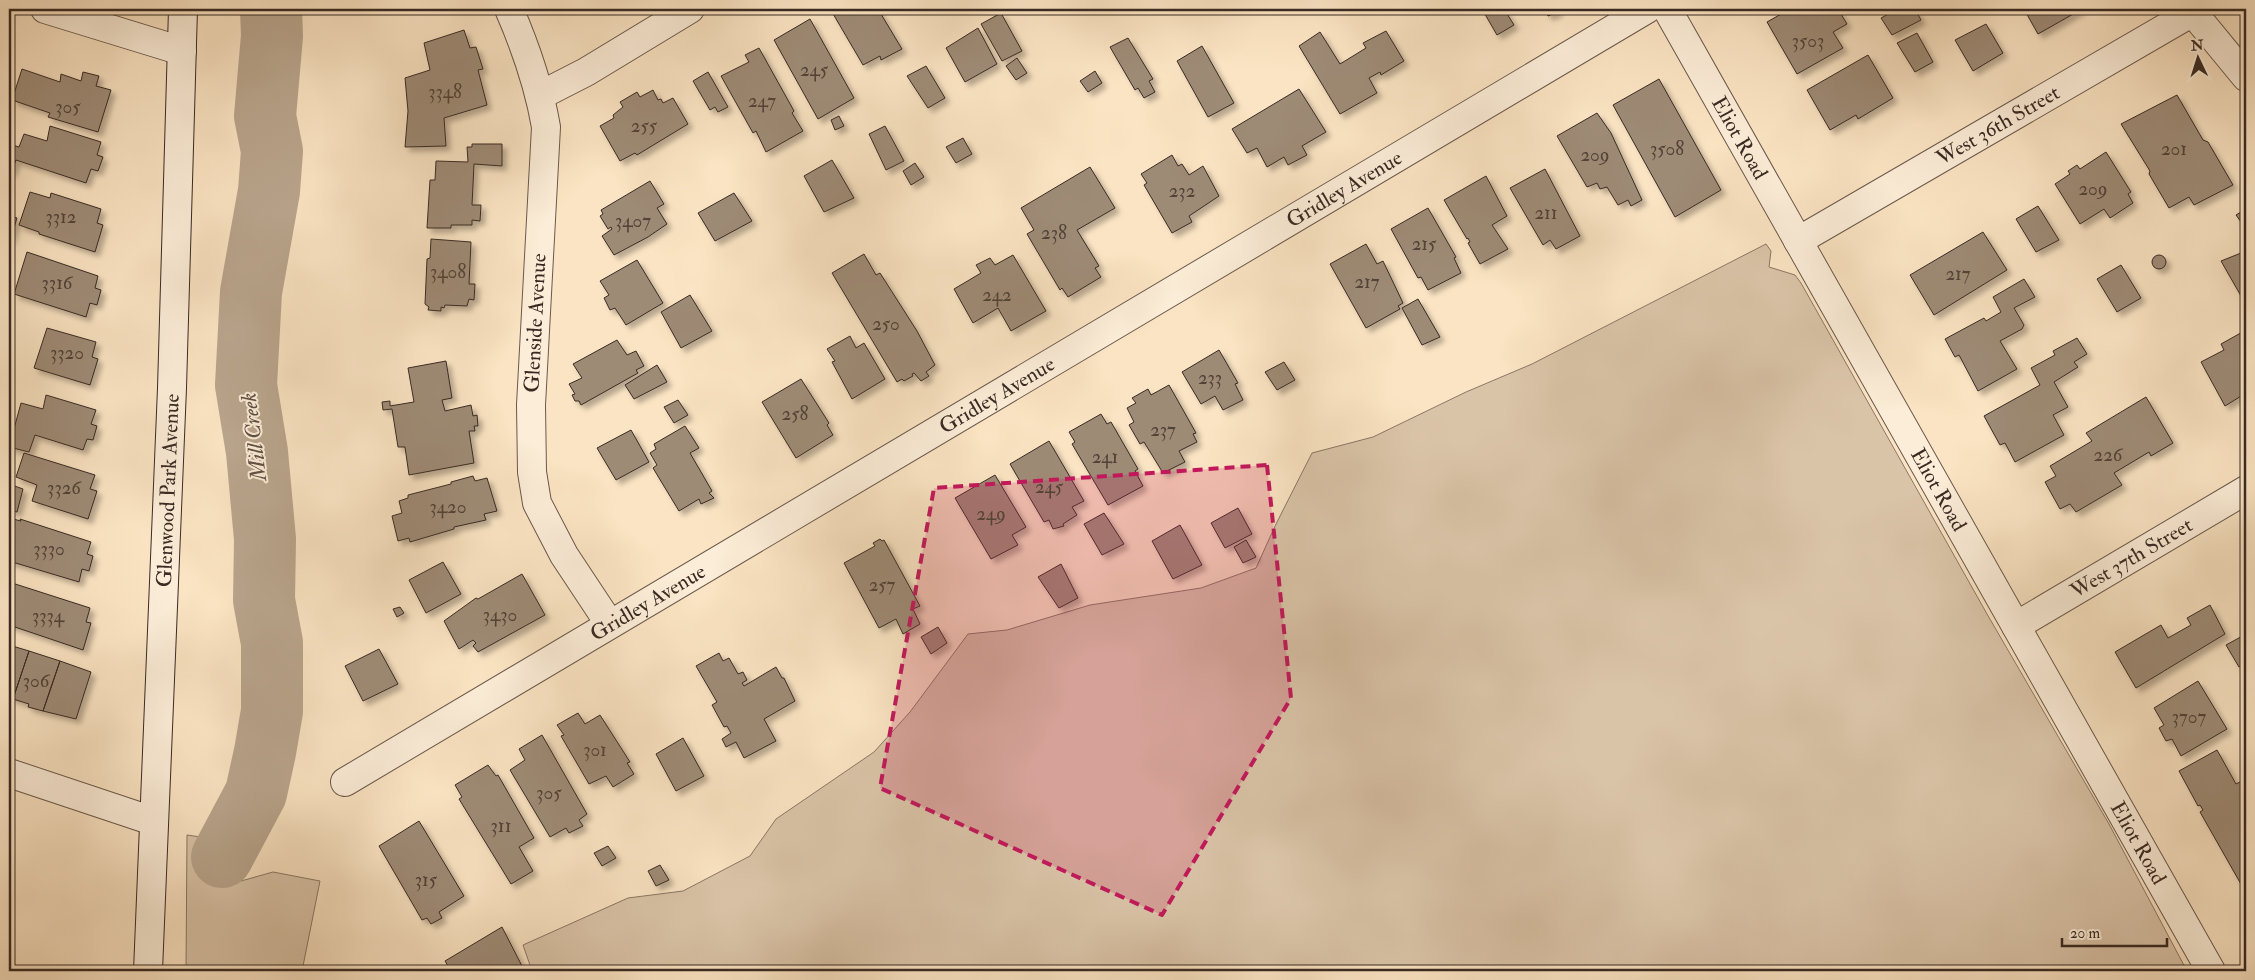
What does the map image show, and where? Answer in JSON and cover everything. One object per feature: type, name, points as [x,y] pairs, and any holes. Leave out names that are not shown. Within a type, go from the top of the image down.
[{"type":"street","points":[[46,9],[182,51]]},
{"type":"street","name":"Glenwood Park Avenue","points":[[148,971],[172,388],[183,9]]},
{"type":"street","name":"Glenside Avenue","points":[[509,9],[526,47],[540,95],[546,127],[531,395],[532,472],[536,503],[564,555],[609,624]]},
{"type":"street","points":[[540,95],[586,72],[690,9]]},
{"type":"street","name":"Gridley Avenue","points":[[345,782],[1647,9]]},
{"type":"street","name":"Eliot Road","points":[[1667,9],[2211,971]]},
{"type":"street","points":[[2193,10],[2246,77]]},
{"type":"street","name":"West 36th Street","points":[[1798,241],[2193,10]]},
{"type":"street","name":"West 37th Street","points":[[2016,626],[2246,490]]},
{"type":"street","points":[[9,774],[154,821]]},
{"type":"highlighted area","points":[[1267,465],[1291,698],[1162,915],[880,788],[934,488]]},
{"type":"shaded area","points":[[1766,244],[1771,251],[1769,267],[1795,275],[1801,283],[1987,614],[2109,824],[2187,971],[532,971],[523,945],[628,898],[683,891],[750,856],[776,819],[874,752],[910,712],[968,634],[1007,630],[1090,605],[1201,588],[1256,568],[1312,453],[1373,437],[1466,392],[1532,364]]},
{"type":"shaded area","points":[[187,835],[207,838],[241,881],[273,872],[320,881],[302,971],[186,971]]},
{"type":"building","points":[[838,9],[878,9],[902,49],[881,60],[880,56],[863,65],[832,12]]},
{"type":"building","points":[[1482,9],[1504,9],[1514,25],[1497,35]]},
{"type":"building","points":[[1544,9],[1558,9],[1558,12],[1548,16]]},
{"type":"building","points":[[1790,9],[1838,9],[1847,24],[1833,32],[1843,48],[1797,74],[1767,22]]},
{"type":"building","points":[[1898,9],[1915,9],[1921,20],[1892,35],[1881,18]]},
{"type":"building","points":[[2024,9],[2082,9],[2038,34]]},
{"type":"building","points":[[1001,13],[1022,51],[1002,61],[981,24]]},
{"type":"building","points":[[810,19],[854,98],[818,119],[774,40]]},
{"type":"building","points":[[1986,24],[2003,53],[1973,71],[1955,40]]},
{"type":"building","points":[[978,28],[997,64],[965,82],[946,48]]},
{"type":"building","points":[[464,30],[470,48],[476,47],[483,69],[478,70],[487,105],[444,118],[446,146],[405,147],[408,111],[405,78],[430,70],[424,43]]},
{"type":"building","points":[[1386,31],[1404,61],[1381,75],[1380,72],[1369,78],[1377,93],[1340,114],[1299,46],[1320,32],[1340,64],[1366,48],[1363,43]]},
{"type":"building","points":[[1917,33],[1933,62],[1915,72],[1897,43]]},
{"type":"building","points":[[1128,38],[1153,79],[1149,81],[1155,92],[1144,98],[1138,88],[1135,90],[1110,47]]},
{"type":"building","points":[[1202,46],[1234,103],[1208,117],[1177,61]]},
{"type":"building","points":[[759,48],[803,131],[766,152],[756,131],[753,133],[721,76],[749,62],[745,55]]},
{"type":"building","points":[[1868,55],[1893,98],[1858,119],[1856,115],[1830,130],[1807,90]]},
{"type":"building","points":[[1017,58],[1027,73],[1016,80],[1006,66]]},
{"type":"building","points":[[926,66],[945,98],[928,108],[907,76]]},
{"type":"building","points":[[22,69],[60,82],[61,74],[81,81],[83,72],[99,76],[96,86],[111,90],[98,132],[48,117],[50,113],[12,100]]},
{"type":"building","points":[[1095,71],[1102,83],[1088,92],[1080,81]]},
{"type":"building","points":[[708,72],[728,107],[718,112],[715,107],[710,110],[693,81]]},
{"type":"building","points":[[1659,79],[1721,190],[1675,217],[1613,105]]},
{"type":"building","points":[[1299,89],[1326,132],[1302,146],[1307,155],[1288,165],[1284,157],[1267,167],[1257,148],[1247,153],[1232,129]]},
{"type":"building","points":[[653,90],[658,100],[661,99],[663,103],[673,98],[688,124],[637,155],[635,153],[620,161],[600,126],[614,118],[613,115],[623,107],[620,102],[637,92],[640,97]]},
{"type":"building","points":[[2177,95],[2203,140],[2208,142],[2233,185],[2194,205],[2189,197],[2169,208],[2149,174],[2150,171],[2121,124]]},
{"type":"building","points":[[1597,113],[1611,133],[1642,200],[1631,206],[1628,200],[1618,205],[1607,187],[1600,189],[1597,183],[1587,187],[1557,136]]},
{"type":"building","points":[[839,116],[844,126],[835,130],[831,120]]},
{"type":"building","points":[[50,126],[101,142],[97,155],[103,157],[98,171],[91,169],[86,183],[16,160],[11,173],[9,173],[9,144],[19,147],[24,134],[47,141]]},
{"type":"building","points":[[885,126],[904,161],[886,170],[869,134]]},
{"type":"building","points":[[963,138],[972,154],[956,163],[946,147]]},
{"type":"building","points":[[472,144],[502,144],[502,166],[474,164],[472,205],[481,205],[480,221],[472,220],[472,225],[451,225],[451,228],[427,228],[430,180],[435,180],[436,161],[468,162],[467,147],[472,147]]},
{"type":"building","points":[[2106,152],[2131,192],[2128,194],[2133,203],[2110,218],[2104,209],[2080,224],[2055,184],[2070,174],[2068,171],[2077,165],[2080,169]]},
{"type":"building","points":[[1172,155],[1178,166],[1182,164],[1189,175],[1203,166],[1219,196],[1189,216],[1192,222],[1172,233],[1144,185],[1147,183],[1141,174]]},
{"type":"building","points":[[832,160],[854,198],[824,212],[804,176]]},
{"type":"building","points":[[915,163],[924,177],[911,185],[903,171]]},
{"type":"building","points":[[1090,167],[1115,208],[1077,230],[1099,266],[1095,268],[1101,277],[1068,297],[1062,288],[1060,290],[1027,234],[1034,230],[1021,208]]},
{"type":"building","points":[[1545,169],[1580,236],[1556,249],[1550,240],[1543,245],[1510,188]]},
{"type":"building","points":[[1486,176],[1507,216],[1492,225],[1508,249],[1480,264],[1468,243],[1470,242],[1468,238],[1444,200]]},
{"type":"building","points":[[650,181],[664,204],[657,208],[667,224],[648,237],[614,255],[602,236],[612,229],[611,227],[608,229],[600,216],[603,214],[601,210]]},
{"type":"building","points":[[30,192],[50,198],[51,193],[101,209],[97,223],[103,225],[95,252],[39,234],[39,232],[19,225]]},
{"type":"building","points":[[734,193],[752,221],[715,241],[698,213]]},
{"type":"building","points":[[2038,206],[2059,240],[2036,252],[2016,219]]},
{"type":"building","points":[[1428,208],[1456,257],[1454,258],[1461,273],[1428,290],[1421,277],[1418,278],[1391,229]]},
{"type":"building","points":[[2246,209],[2246,229],[2236,215]]},
{"type":"building","points":[[9,215],[17,218],[10,241],[9,241]]},
{"type":"building","points":[[1983,232],[2007,270],[1934,315],[1910,275]]},
{"type":"building","points":[[431,239],[471,242],[469,284],[475,284],[474,300],[469,299],[467,306],[445,305],[444,308],[441,307],[441,311],[428,310],[429,307],[425,304],[427,259],[430,258]]},
{"type":"building","points":[[1366,244],[1377,264],[1383,261],[1403,303],[1398,306],[1400,309],[1366,328],[1330,264]]},
{"type":"building","points":[[2246,251],[2246,293],[2241,296],[2221,261]]},
{"type":"building","points":[[27,252],[98,276],[95,288],[101,290],[97,305],[90,303],[86,317],[14,294]]},
{"type":"building","points":[[864,254],[876,275],[880,273],[917,331],[935,365],[926,372],[929,376],[921,381],[914,373],[912,374],[913,376],[904,381],[902,379],[897,382],[832,273]]},
{"type":"building","points":[[1013,255],[1046,311],[1011,331],[998,308],[973,323],[954,289],[981,273],[976,265],[990,258],[995,265]]},
{"type":"building","points":[[2156,255],[2162,255],[2166,262],[2162,269],[2156,269],[2152,265],[2152,259]]},
{"type":"building","points":[[637,260],[663,303],[626,325],[615,308],[610,310],[604,298],[609,295],[600,281]]},
{"type":"building","points":[[2121,265],[2141,298],[2117,312],[2097,279]]},
{"type":"building","points":[[2024,279],[2035,297],[2014,308],[2024,325],[2022,329],[2000,341],[2017,369],[1978,391],[1959,355],[1955,357],[1945,339],[1984,318],[1986,321],[2001,312],[1993,297]]},
{"type":"building","points":[[690,295],[712,331],[681,348],[661,312]]},
{"type":"building","points":[[1418,299],[1440,337],[1422,345],[1402,308]]},
{"type":"building","points":[[47,328],[96,342],[92,357],[98,359],[90,385],[34,368]]},
{"type":"building","points":[[2246,330],[2246,393],[2225,406],[2201,362],[2224,350],[2221,344]]},
{"type":"building","points":[[850,336],[856,348],[864,343],[885,379],[852,399],[832,362],[835,361],[827,349]]},
{"type":"building","points":[[2077,338],[2087,354],[2074,362],[2078,367],[2054,382],[2068,407],[2053,415],[2064,435],[2015,462],[2005,443],[2000,445],[1984,416],[2040,385],[2031,368],[2055,355],[2053,351]]},
{"type":"building","points":[[617,340],[627,355],[636,351],[644,366],[636,370],[638,373],[581,405],[579,401],[575,401],[572,395],[575,394],[569,384],[582,378],[573,364]]},
{"type":"building","points":[[1219,350],[1238,383],[1235,384],[1243,400],[1223,410],[1215,396],[1201,404],[1182,372]]},
{"type":"building","points":[[446,361],[452,398],[442,400],[445,411],[471,405],[473,416],[477,415],[478,426],[474,426],[475,431],[469,431],[474,463],[409,475],[405,447],[398,447],[392,409],[383,410],[382,402],[390,401],[390,406],[414,402],[408,368]]},
{"type":"building","points":[[1284,362],[1295,380],[1277,390],[1265,372]]},
{"type":"building","points":[[657,365],[667,382],[634,399],[625,385]]},
{"type":"building","points":[[801,379],[829,423],[827,425],[833,435],[796,458],[762,402]]},
{"type":"building","points":[[1169,385],[1196,433],[1193,434],[1197,442],[1179,451],[1185,462],[1163,473],[1144,442],[1140,444],[1129,425],[1134,422],[1127,408],[1136,403],[1132,398],[1148,389],[1151,395]]},
{"type":"building","points":[[46,395],[96,410],[91,424],[97,426],[93,440],[87,439],[83,450],[35,435],[29,452],[9,447],[21,403],[43,409]]},
{"type":"building","points":[[2146,397],[2173,443],[2151,456],[2149,452],[2114,473],[2122,485],[2076,512],[2070,504],[2060,509],[2045,482],[2056,476],[2050,466],[2092,441],[2086,433]]},
{"type":"building","points":[[678,400],[688,415],[674,423],[664,407]]},
{"type":"building","points":[[1101,414],[1107,424],[1111,422],[1138,469],[1135,471],[1143,486],[1108,505],[1072,444],[1075,442],[1069,432]]},
{"type":"building","points":[[685,426],[699,448],[690,453],[712,491],[709,493],[714,498],[701,504],[699,499],[679,511],[653,468],[657,465],[650,453],[656,449],[654,444]]},
{"type":"building","points":[[631,430],[649,462],[616,480],[597,448]]},
{"type":"building","points":[[1049,441],[1084,501],[1072,507],[1077,515],[1063,524],[1064,526],[1053,529],[1049,520],[1044,522],[1010,464]]},
{"type":"building","points":[[24,453],[95,475],[90,489],[97,491],[88,519],[32,501],[37,485],[16,477]]},
{"type":"building","points":[[995,475],[1026,527],[1012,535],[1018,545],[991,559],[955,498]]},
{"type":"building","points":[[473,476],[475,481],[487,478],[497,511],[484,514],[486,520],[454,527],[454,529],[410,542],[409,538],[398,541],[392,516],[402,513],[399,501],[408,498],[408,495],[451,484],[451,482]]},
{"type":"building","points":[[9,484],[23,489],[17,512],[9,510]]},
{"type":"building","points":[[1238,508],[1252,534],[1225,548],[1211,523]]},
{"type":"building","points":[[1104,513],[1124,544],[1102,555],[1084,524]]},
{"type":"building","points":[[9,518],[21,521],[20,519],[91,542],[87,554],[93,556],[89,571],[82,569],[79,582],[9,561]]},
{"type":"building","points":[[1180,525],[1202,565],[1173,579],[1152,541]]},
{"type":"building","points":[[880,539],[884,540],[920,606],[913,609],[920,624],[903,634],[896,619],[879,628],[844,563],[875,546],[873,543]]},
{"type":"building","points":[[1246,540],[1256,557],[1243,563],[1234,547]]},
{"type":"building","points":[[443,562],[461,594],[426,613],[409,580]]},
{"type":"building","points":[[1061,564],[1078,598],[1059,608],[1038,577]]},
{"type":"building","points":[[522,574],[545,615],[478,652],[473,646],[476,643],[473,640],[459,649],[444,621],[476,598],[478,599]]},
{"type":"building","points":[[9,582],[90,608],[86,622],[91,623],[83,650],[9,625]]},
{"type":"building","points":[[2210,605],[2225,634],[2136,688],[2115,652],[2161,625],[2168,638],[2191,625],[2187,618]]},
{"type":"building","points":[[400,607],[404,613],[397,617],[393,609]]},
{"type":"building","points":[[938,627],[947,643],[931,654],[921,637]]},
{"type":"building","points":[[2246,634],[2246,663],[2239,667],[2226,645]]},
{"type":"building","points":[[9,645],[29,651],[13,699],[9,697]]},
{"type":"building","points":[[379,649],[398,684],[363,701],[345,666]]},
{"type":"building","points":[[29,651],[60,661],[43,711],[28,707],[29,704],[13,699]]},
{"type":"building","points":[[719,653],[723,661],[729,658],[738,674],[743,672],[747,680],[742,683],[744,686],[776,667],[782,678],[784,678],[795,701],[764,719],[776,741],[744,758],[736,742],[726,747],[722,739],[731,733],[727,726],[724,727],[712,705],[717,702],[696,666]]},
{"type":"building","points":[[60,661],[91,672],[76,719],[43,711]]},
{"type":"building","points":[[2198,681],[2227,729],[2181,756],[2172,739],[2166,741],[2159,728],[2164,725],[2154,708]]},
{"type":"building","points":[[578,713],[585,724],[600,715],[630,762],[627,763],[634,774],[613,787],[606,776],[589,784],[561,736],[564,735],[557,725]]},
{"type":"building","points":[[542,735],[587,814],[579,820],[583,826],[569,833],[566,828],[550,837],[510,770],[525,760],[519,749]]},
{"type":"building","points":[[683,738],[704,776],[676,791],[656,754]]},
{"type":"building","points":[[2217,750],[2236,784],[2242,781],[2246,789],[2246,893],[2200,812],[2203,810],[2200,805],[2198,806],[2179,771]]},
{"type":"building","points":[[488,765],[496,776],[498,775],[534,838],[519,847],[533,871],[511,884],[459,799],[462,797],[455,785]]},
{"type":"building","points":[[419,821],[464,896],[439,912],[442,918],[431,924],[427,918],[422,920],[379,846]]},
{"type":"building","points":[[608,846],[616,858],[602,866],[594,853]]},
{"type":"building","points":[[660,865],[669,880],[656,886],[648,871]]},
{"type":"building","points":[[502,927],[522,966],[513,971],[451,971],[445,961]]},
{"type":"waterway","name":"Mill Creek","points":[[222,857],[256,793],[272,711],[272,643],[264,600],[265,539],[257,452],[246,385],[251,292],[269,191],[272,151],[265,116],[272,36],[271,9]]}]
